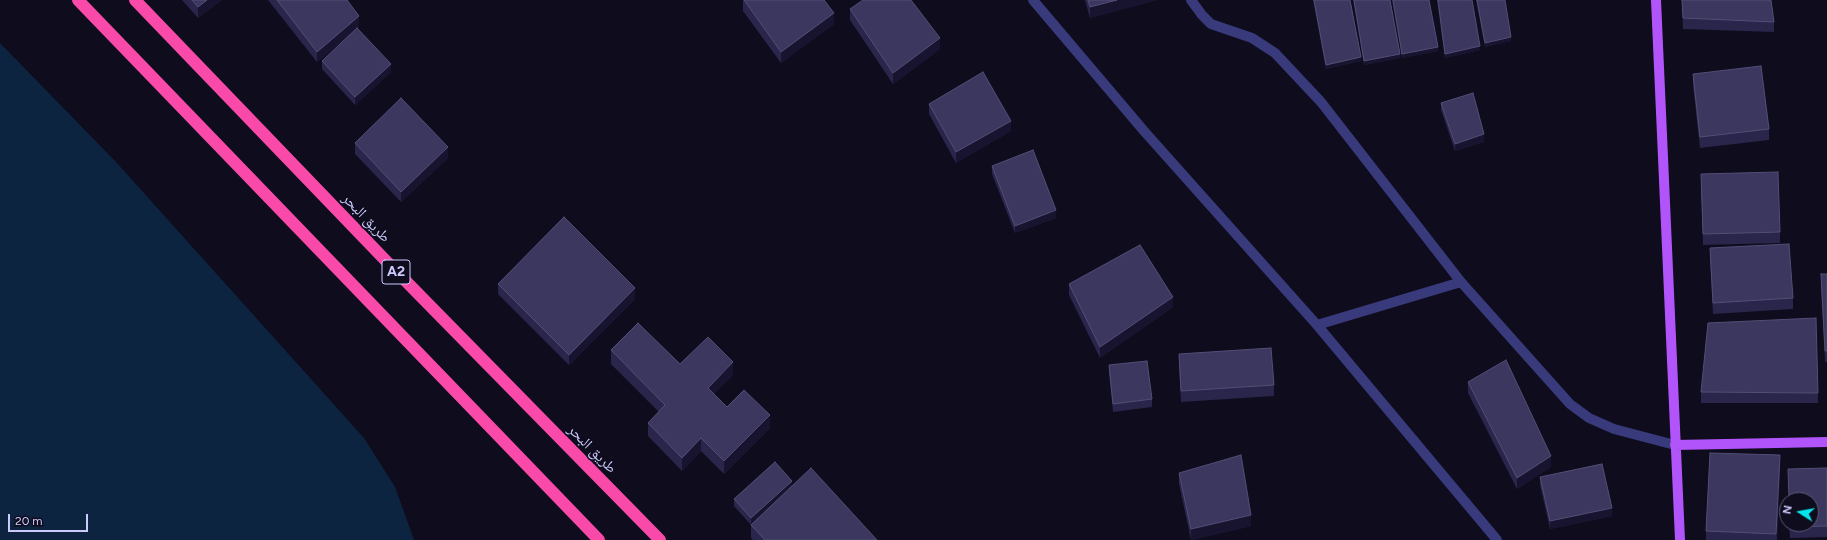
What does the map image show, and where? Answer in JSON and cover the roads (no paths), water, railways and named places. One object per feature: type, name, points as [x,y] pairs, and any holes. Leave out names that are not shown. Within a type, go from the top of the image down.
[{"type":"highway","name":"A2","points":[[78,0],[599,540]]},
{"type":"highway","name":"طريق البحر","points":[[135,0],[389,264],[660,540]]},
{"type":"main road","points":[[1656,0],[1680,540]]},
{"type":"main road","points":[[1675,445],[1827,442]]},
{"type":"street","points":[[1033,0],[1144,131],[1317,325],[1497,540]]},
{"type":"street","points":[[1191,0],[1211,24],[1252,38],[1264,45],[1285,64],[1321,102],[1461,282],[1570,404],[1589,418],[1614,428],[1675,445]]},
{"type":"street","points":[[1317,325],[1461,282]]},
{"type":"water","points":[[0,43],[116,162],[364,438],[395,487],[414,540],[0,540]]}]
